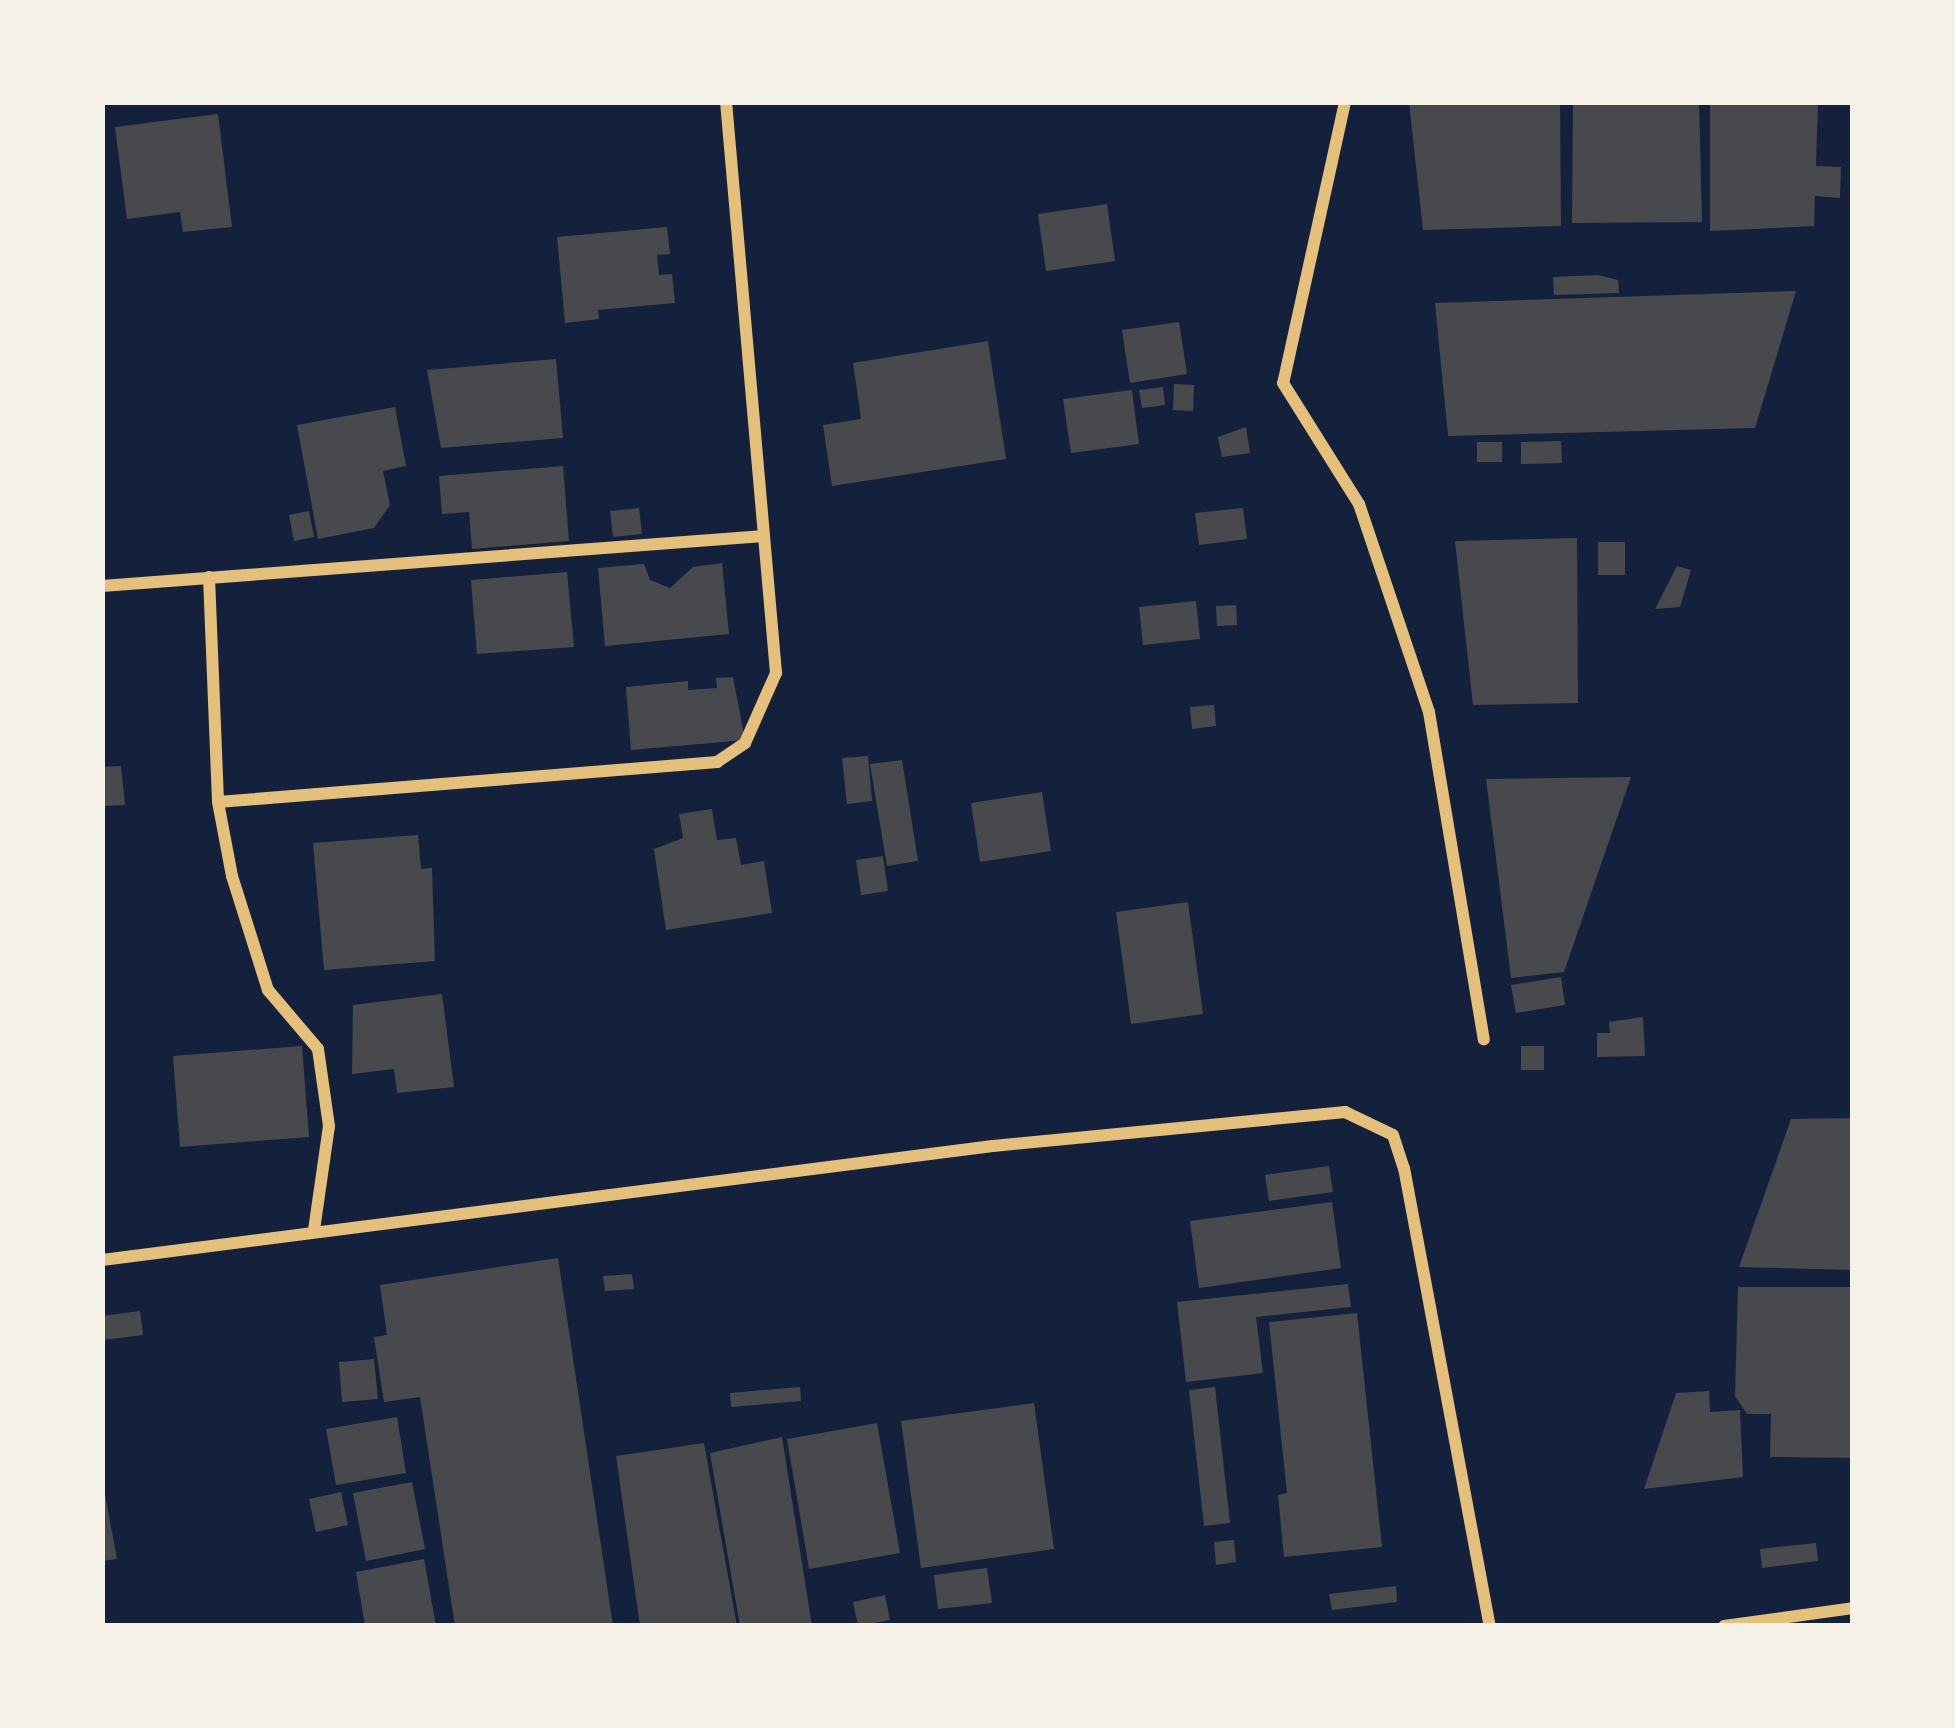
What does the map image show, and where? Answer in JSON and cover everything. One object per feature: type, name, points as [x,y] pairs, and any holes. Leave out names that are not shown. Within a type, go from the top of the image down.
[{"type":"street","points":[[218,802],[717,761],[746,743],[776,673],[726,102]]},
{"type":"street","points":[[1346,102],[1283,383],[1359,504],[1429,712],[1484,1039]]},
{"type":"street","points":[[102,586],[764,536]]},
{"type":"street","points":[[209,577],[218,802],[268,990],[318,1049],[329,1126],[314,1230]]},
{"type":"street","points":[[102,1260],[993,1146],[1345,1112],[1393,1135],[1404,1168],[1490,1626]]},
{"type":"street","points":[[1724,1626],[1853,1608]]},
{"type":"building","points":[[1409,102],[1560,102],[1561,226],[1423,230]]},
{"type":"building","points":[[1573,102],[1699,102],[1702,222],[1572,223]]},
{"type":"building","points":[[1710,102],[1818,102],[1816,166],[1841,167],[1840,198],[1815,196],[1814,226],[1710,231]]},
{"type":"building","points":[[218,114],[232,227],[183,232],[180,212],[127,219],[115,127]]},
{"type":"building","points":[[1107,204],[1115,261],[1046,271],[1038,214]]},
{"type":"building","points":[[667,227],[670,254],[657,255],[659,275],[672,274],[675,303],[598,310],[599,319],[565,323],[557,237]]},
{"type":"building","points":[[1598,275],[1618,280],[1619,293],[1554,295],[1553,277]]},
{"type":"building","points":[[1796,291],[1755,428],[1448,436],[1435,303]]},
{"type":"building","points":[[1179,322],[1187,374],[1130,383],[1122,330]]},
{"type":"building","points":[[988,341],[1006,459],[832,486],[823,425],[861,419],[853,363]]},
{"type":"building","points":[[556,359],[563,438],[441,448],[427,370]]},
{"type":"building","points":[[1174,384],[1194,385],[1193,411],[1173,410]]},
{"type":"building","points":[[1163,387],[1165,405],[1142,408],[1139,390]]},
{"type":"building","points":[[1132,390],[1139,444],[1071,453],[1063,399]]},
{"type":"building","points":[[395,407],[406,466],[383,471],[390,505],[374,528],[318,539],[297,425]]},
{"type":"building","points":[[1246,427],[1250,453],[1222,457],[1218,437]]},
{"type":"building","points":[[1561,441],[1562,463],[1521,464],[1521,442]]},
{"type":"building","points":[[1477,442],[1502,442],[1502,462],[1477,462]]},
{"type":"building","points":[[563,466],[569,541],[472,549],[469,512],[442,514],[439,476]]},
{"type":"building","points":[[639,508],[642,534],[613,537],[610,511]]},
{"type":"building","points":[[1243,508],[1247,539],[1199,545],[1195,513]]},
{"type":"building","points":[[309,511],[314,537],[294,541],[289,515]]},
{"type":"building","points":[[1577,538],[1578,703],[1473,705],[1455,541]]},
{"type":"building","points":[[1598,542],[1625,542],[1625,575],[1598,575]]},
{"type":"building","points":[[722,563],[729,634],[605,646],[598,568],[644,564],[650,580],[670,588],[693,567]]},
{"type":"building","points":[[1677,566],[1691,570],[1680,607],[1655,609]]},
{"type":"building","points":[[567,572],[574,647],[477,654],[471,580]]},
{"type":"building","points":[[1196,601],[1200,639],[1143,645],[1139,607]]},
{"type":"building","points":[[1236,605],[1237,625],[1217,626],[1216,606]]},
{"type":"building","points":[[733,677],[745,740],[631,750],[626,687],[688,681],[688,690],[717,688],[716,678]]},
{"type":"building","points":[[1214,705],[1216,726],[1192,729],[1190,707]]},
{"type":"building","points":[[868,756],[872,801],[847,804],[842,758]]},
{"type":"building","points":[[902,760],[918,861],[887,866],[870,764]]},
{"type":"building","points":[[121,766],[125,805],[102,806],[102,767]]},
{"type":"building","points":[[1631,777],[1564,972],[1511,978],[1486,779]]},
{"type":"building","points":[[1042,792],[1051,851],[980,862],[971,803]]},
{"type":"building","points":[[712,809],[717,840],[736,838],[741,865],[764,861],[772,913],[666,930],[654,849],[683,838],[679,814]]},
{"type":"building","points":[[418,835],[421,869],[432,868],[435,961],[324,970],[313,843]]},
{"type":"building","points":[[883,856],[888,891],[861,895],[856,860]]},
{"type":"building","points":[[1188,902],[1203,1014],[1131,1024],[1116,912]]},
{"type":"building","points":[[1561,977],[1565,1005],[1516,1013],[1511,985]]},
{"type":"building","points":[[442,994],[454,1087],[397,1093],[394,1069],[352,1074],[353,1005]]},
{"type":"building","points":[[1643,1017],[1645,1056],[1597,1057],[1597,1033],[1610,1033],[1609,1022]]},
{"type":"building","points":[[302,1046],[309,1137],[180,1147],[173,1056]]},
{"type":"building","points":[[1521,1046],[1544,1046],[1544,1070],[1521,1070]]},
{"type":"building","points":[[1853,1118],[1853,1270],[1739,1267],[1791,1119]]},
{"type":"building","points":[[1329,1166],[1333,1192],[1269,1201],[1265,1175]]},
{"type":"building","points":[[1332,1202],[1341,1268],[1199,1288],[1190,1221]]},
{"type":"building","points":[[558,1258],[613,1626],[455,1626],[420,1397],[384,1402],[374,1337],[387,1335],[380,1285]]},
{"type":"building","points":[[632,1274],[634,1289],[605,1291],[603,1276]]},
{"type":"building","points":[[1348,1284],[1351,1307],[1256,1317],[1263,1373],[1186,1382],[1177,1302]]},
{"type":"building","points":[[1738,1287],[1853,1287],[1853,1458],[1770,1457],[1771,1414],[1747,1414],[1735,1396]]},
{"type":"building","points":[[140,1311],[143,1335],[102,1340],[102,1316]]},
{"type":"building","points":[[1357,1313],[1382,1547],[1284,1557],[1278,1495],[1287,1493],[1269,1322]]},
{"type":"building","points":[[374,1359],[378,1399],[342,1402],[339,1362]]},
{"type":"building","points":[[800,1387],[801,1401],[731,1407],[730,1393]]},
{"type":"building","points":[[1215,1387],[1230,1523],[1204,1526],[1189,1390]]},
{"type":"building","points":[[1709,1391],[1710,1412],[1740,1410],[1743,1477],[1644,1489],[1676,1393]]},
{"type":"building","points":[[1034,1403],[1054,1549],[921,1568],[901,1421]]},
{"type":"building","points":[[397,1417],[406,1473],[336,1485],[326,1429]]},
{"type":"building","points":[[877,1423],[900,1553],[809,1569],[787,1439]]},
{"type":"building","points":[[782,1437],[812,1626],[740,1626],[710,1453]]},
{"type":"building","points":[[704,1443],[737,1626],[640,1626],[616,1456]]},
{"type":"building","points":[[102,1478],[117,1559],[102,1561]]},
{"type":"building","points":[[412,1482],[425,1549],[366,1561],[353,1493]]},
{"type":"building","points":[[341,1492],[348,1525],[316,1532],[309,1499]]},
{"type":"building","points":[[1234,1540],[1236,1562],[1216,1565],[1214,1542]]},
{"type":"building","points":[[1816,1543],[1818,1561],[1762,1568],[1760,1549]]},
{"type":"building","points":[[424,1559],[436,1626],[365,1626],[356,1572]]},
{"type":"building","points":[[987,1568],[992,1603],[938,1609],[934,1575]]},
{"type":"building","points":[[1396,1586],[1397,1602],[1332,1610],[1329,1594]]},
{"type":"building","points":[[885,1595],[890,1620],[858,1626],[853,1602]]}]
